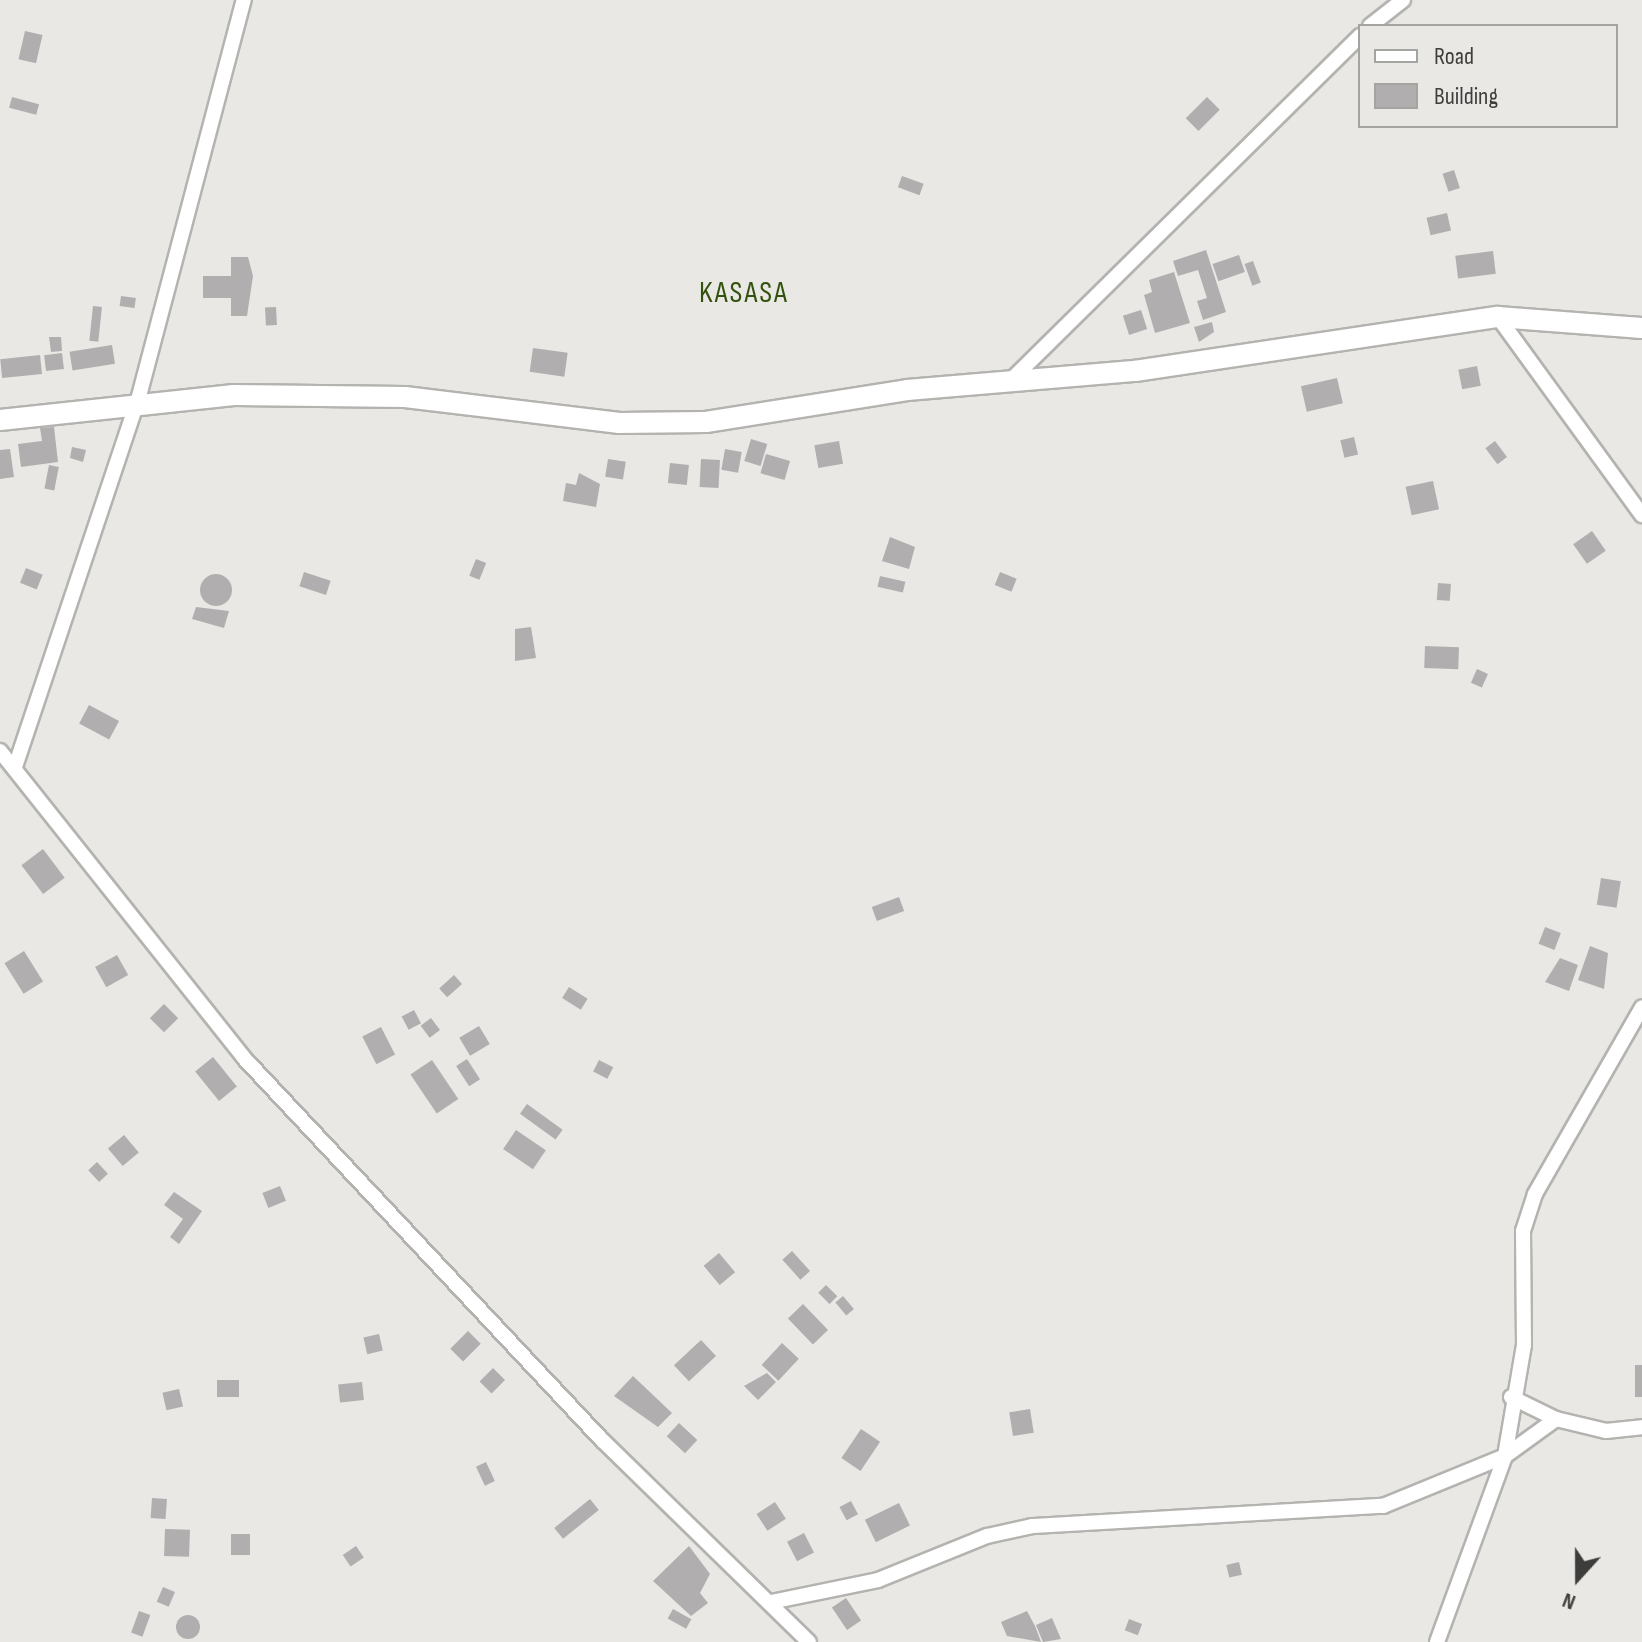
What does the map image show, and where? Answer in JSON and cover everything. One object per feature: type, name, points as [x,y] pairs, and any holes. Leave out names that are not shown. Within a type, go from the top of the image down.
[{"type":"street","points":[[15,767],[138,400],[244,0]]},
{"type":"street","points":[[1373,24],[1403,0]]},
{"type":"street","points":[[1009,382],[1358,38]]},
{"type":"street","points":[[0,420],[138,400],[405,397],[619,423],[706,422],[908,390],[1135,371],[1498,317],[1642,328]]},
{"type":"street","points":[[1498,317],[1642,515]]},
{"type":"street","points":[[0,751],[244,1058],[602,1440],[809,1642]]},
{"type":"street","points":[[1437,1642],[1505,1456],[1511,1397],[1524,1345],[1523,1231],[1535,1194],[1642,1007]]},
{"type":"street","points":[[1511,1397],[1556,1419],[1606,1431],[1641,1428]]},
{"type":"street","points":[[771,1602],[878,1580],[1032,1526],[1383,1506],[1505,1456],[1556,1419]]},
{"type":"building","points":[[25,31],[43,35],[36,63],[18,59]]},
{"type":"building","points":[[12,97],[39,104],[36,115],[9,108]]},
{"type":"building","points":[[1207,97],[1220,110],[1199,131],[1186,118]]},
{"type":"building","points":[[1454,170],[1460,188],[1448,192],[1443,174]]},
{"type":"building","points":[[902,176],[924,184],[920,195],[898,187]]},
{"type":"building","points":[[1447,213],[1451,231],[1431,235],[1427,218]]},
{"type":"building","points":[[1206,250],[1226,312],[1203,320],[1197,301],[1207,298],[1198,270],[1178,276],[1173,261]]},
{"type":"building","points":[[1493,251],[1496,274],[1458,278],[1455,256]]},
{"type":"building","points":[[1239,255],[1245,272],[1218,281],[1213,264]]},
{"type":"building","points":[[231,257],[248,257],[253,276],[247,316],[231,316],[231,298],[203,298],[203,276],[231,276]]},
{"type":"building","points":[[1253,261],[1261,283],[1252,286],[1245,264]]},
{"type":"building","points":[[1174,272],[1190,323],[1155,333],[1144,295],[1152,292],[1149,280]]},
{"type":"building","points":[[121,296],[136,298],[134,308],[120,306]]},
{"type":"building","points":[[93,306],[102,307],[98,342],[89,341]]},
{"type":"building","points":[[276,307],[277,325],[266,326],[265,308]]},
{"type":"building","points":[[1141,310],[1147,329],[1129,335],[1123,316]]},
{"type":"building","points":[[1212,322],[1214,332],[1199,342],[1194,327]]},
{"type":"building","points":[[49,337],[61,337],[62,351],[51,352]]},
{"type":"building","points":[[112,345],[115,364],[73,370],[70,352]]},
{"type":"building","points":[[533,348],[568,353],[564,377],[530,372]]},
{"type":"building","points":[[62,353],[64,369],[46,371],[44,355]]},
{"type":"building","points":[[40,355],[42,374],[2,378],[0,359]]},
{"type":"building","points":[[1477,366],[1481,386],[1462,389],[1458,370]]},
{"type":"building","points":[[1337,378],[1343,403],[1307,412],[1301,386]]},
{"type":"building","points":[[54,427],[58,462],[21,467],[18,444],[42,441],[40,428]]},
{"type":"building","points":[[1354,437],[1358,455],[1344,458],[1340,440]]},
{"type":"building","points":[[751,439],[767,444],[761,466],[744,461]]},
{"type":"building","points":[[839,441],[843,464],[818,468],[814,445]]},
{"type":"building","points":[[1495,441],[1507,457],[1497,464],[1485,448]]},
{"type":"building","points":[[72,447],[86,450],[83,462],[70,458]]},
{"type":"building","points":[[10,449],[14,477],[0,479],[0,450]]},
{"type":"building","points":[[725,449],[742,452],[738,473],[721,470]]},
{"type":"building","points":[[766,454],[790,461],[785,480],[760,473]]},
{"type":"building","points":[[608,459],[626,462],[623,480],[605,477]]},
{"type":"building","points":[[701,459],[720,460],[719,488],[700,487]]},
{"type":"building","points":[[670,463],[689,465],[687,485],[668,483]]},
{"type":"building","points":[[49,465],[59,467],[54,490],[44,489]]},
{"type":"building","points":[[579,473],[600,484],[596,507],[563,501],[566,483],[576,485]]},
{"type":"building","points":[[1433,481],[1439,509],[1412,515],[1406,487]]},
{"type":"building","points":[[1592,531],[1606,551],[1587,564],[1573,544]]},
{"type":"building","points":[[890,537],[915,547],[909,569],[882,561]]},
{"type":"building","points":[[476,559],[486,563],[479,580],[469,576]]},
{"type":"building","points":[[26,568],[43,575],[37,590],[20,583]]},
{"type":"building","points":[[304,572],[331,581],[326,595],[299,586]]},
{"type":"building","points":[[1000,572],[1017,579],[1011,592],[995,585]]},
{"type":"building","points":[[216,574],[227,579],[232,590],[227,601],[216,606],[205,601],[200,590],[205,579]]},
{"type":"building","points":[[880,576],[905,582],[903,593],[878,587]]},
{"type":"building","points":[[1438,583],[1451,584],[1450,601],[1437,600]]},
{"type":"building","points":[[196,607],[229,611],[224,628],[192,619]]},
{"type":"building","points":[[531,627],[536,658],[515,661],[515,629]]},
{"type":"building","points":[[1425,646],[1459,647],[1458,669],[1424,668]]},
{"type":"building","points":[[1477,669],[1488,674],[1482,688],[1471,683]]},
{"type":"building","points":[[89,705],[119,721],[109,740],[79,724]]},
{"type":"building","points":[[43,849],[65,878],[43,894],[21,865]]},
{"type":"building","points":[[1601,878],[1621,881],[1617,908],[1597,905]]},
{"type":"building","points":[[899,897],[904,911],[877,921],[872,907]]},
{"type":"building","points":[[1545,927],[1561,933],[1554,950],[1539,944]]},
{"type":"building","points":[[1590,946],[1608,953],[1604,989],[1578,980]]},
{"type":"building","points":[[24,951],[43,982],[24,994],[4,963]]},
{"type":"building","points":[[117,955],[128,975],[106,987],[95,967]]},
{"type":"building","points":[[1560,958],[1578,965],[1569,991],[1545,982]]},
{"type":"building","points":[[454,975],[462,984],[447,997],[439,988]]},
{"type":"building","points":[[569,987],[588,999],[581,1010],[562,998]]},
{"type":"building","points":[[164,1004],[178,1018],[164,1032],[150,1018]]},
{"type":"building","points":[[414,1010],[421,1023],[409,1030],[402,1017]]},
{"type":"building","points":[[431,1018],[440,1030],[430,1038],[421,1026]]},
{"type":"building","points":[[479,1026],[490,1044],[470,1056],[459,1038]]},
{"type":"building","points":[[381,1027],[395,1055],[376,1064],[362,1037]]},
{"type":"building","points":[[213,1057],[237,1087],[219,1101],[195,1071]]},
{"type":"building","points":[[467,1059],[480,1079],[469,1086],[456,1066]]},
{"type":"building","points":[[432,1060],[458,1099],[437,1114],[410,1075]]},
{"type":"building","points":[[599,1060],[613,1067],[607,1079],[593,1072]]},
{"type":"building","points":[[527,1104],[563,1130],[556,1140],[520,1114]]},
{"type":"building","points":[[516,1130],[546,1150],[533,1169],[503,1149]]},
{"type":"building","points":[[124,1135],[139,1153],[123,1166],[108,1148]]},
{"type":"building","points":[[97,1162],[108,1174],[99,1182],[88,1170]]},
{"type":"building","points":[[280,1186],[286,1201],[268,1208],[262,1193]]},
{"type":"building","points":[[174,1192],[202,1211],[179,1244],[170,1237],[183,1219],[164,1205]]},
{"type":"building","points":[[792,1251],[810,1271],[800,1280],[782,1260]]},
{"type":"building","points":[[719,1253],[735,1272],[720,1285],[704,1266]]},
{"type":"building","points":[[826,1285],[837,1296],[830,1304],[818,1293]]},
{"type":"building","points":[[843,1296],[854,1309],[846,1315],[835,1302]]},
{"type":"building","points":[[803,1304],[828,1330],[813,1344],[788,1319]]},
{"type":"building","points":[[468,1331],[481,1344],[463,1361],[450,1349]]},
{"type":"building","points":[[379,1334],[383,1351],[367,1354],[363,1338]]},
{"type":"building","points":[[701,1340],[716,1356],[689,1381],[674,1365]]},
{"type":"building","points":[[782,1343],[799,1359],[778,1381],[762,1365]]},
{"type":"building","points":[[1635,1365],[1642,1365],[1642,1397],[1635,1397]]},
{"type":"building","points":[[493,1368],[505,1380],[492,1393],[480,1381]]},
{"type":"building","points":[[767,1373],[776,1382],[758,1400],[744,1386]]},
{"type":"building","points":[[633,1376],[672,1413],[658,1427],[614,1396]]},
{"type":"building","points":[[217,1380],[239,1380],[239,1397],[217,1397]]},
{"type":"building","points":[[362,1382],[364,1400],[340,1402],[338,1385]]},
{"type":"building","points":[[179,1389],[183,1407],[166,1410],[162,1393]]},
{"type":"building","points":[[1030,1409],[1034,1433],[1013,1436],[1009,1412]]},
{"type":"building","points":[[679,1423],[697,1440],[685,1453],[667,1436]]},
{"type":"building","points":[[861,1429],[880,1442],[860,1471],[841,1458]]},
{"type":"building","points":[[486,1462],[495,1481],[485,1486],[476,1467]]},
{"type":"building","points":[[152,1498],[167,1499],[166,1519],[151,1518]]},
{"type":"building","points":[[590,1499],[599,1510],[563,1539],[554,1528]]},
{"type":"building","points":[[851,1501],[858,1514],[847,1520],[840,1507]]},
{"type":"building","points":[[775,1502],[786,1519],[767,1531],[757,1514]]},
{"type":"building","points":[[899,1503],[910,1525],[876,1542],[865,1520]]},
{"type":"building","points":[[165,1529],[190,1530],[189,1557],[164,1556]]},
{"type":"building","points":[[804,1533],[814,1553],[797,1561],[787,1542]]},
{"type":"building","points":[[231,1534],[250,1534],[250,1555],[231,1555]]},
{"type":"building","points":[[356,1546],[364,1558],[351,1567],[343,1555]]},
{"type":"building","points":[[689,1546],[710,1574],[700,1593],[708,1603],[691,1616],[653,1581]]},
{"type":"building","points":[[1239,1562],[1242,1575],[1229,1578],[1226,1565]]},
{"type":"building","points":[[163,1587],[175,1592],[169,1607],[157,1602]]},
{"type":"building","points":[[846,1598],[861,1620],[847,1630],[832,1608]]},
{"type":"building","points":[[673,1609],[691,1619],[686,1629],[668,1619]]},
{"type":"building","points":[[139,1611],[150,1615],[142,1637],[131,1633]]},
{"type":"building","points":[[1027,1611],[1041,1642],[1007,1636],[1001,1622]]},
{"type":"building","points":[[188,1615],[196,1619],[200,1627],[196,1635],[188,1639],[180,1635],[176,1627],[180,1619]]},
{"type":"building","points":[[1052,1618],[1061,1639],[1043,1642],[1036,1625]]},
{"type":"building","points":[[1129,1619],[1142,1624],[1138,1635],[1125,1630]]},
{"type":"district","name":"KASASA","points":[[744,293]]}]
